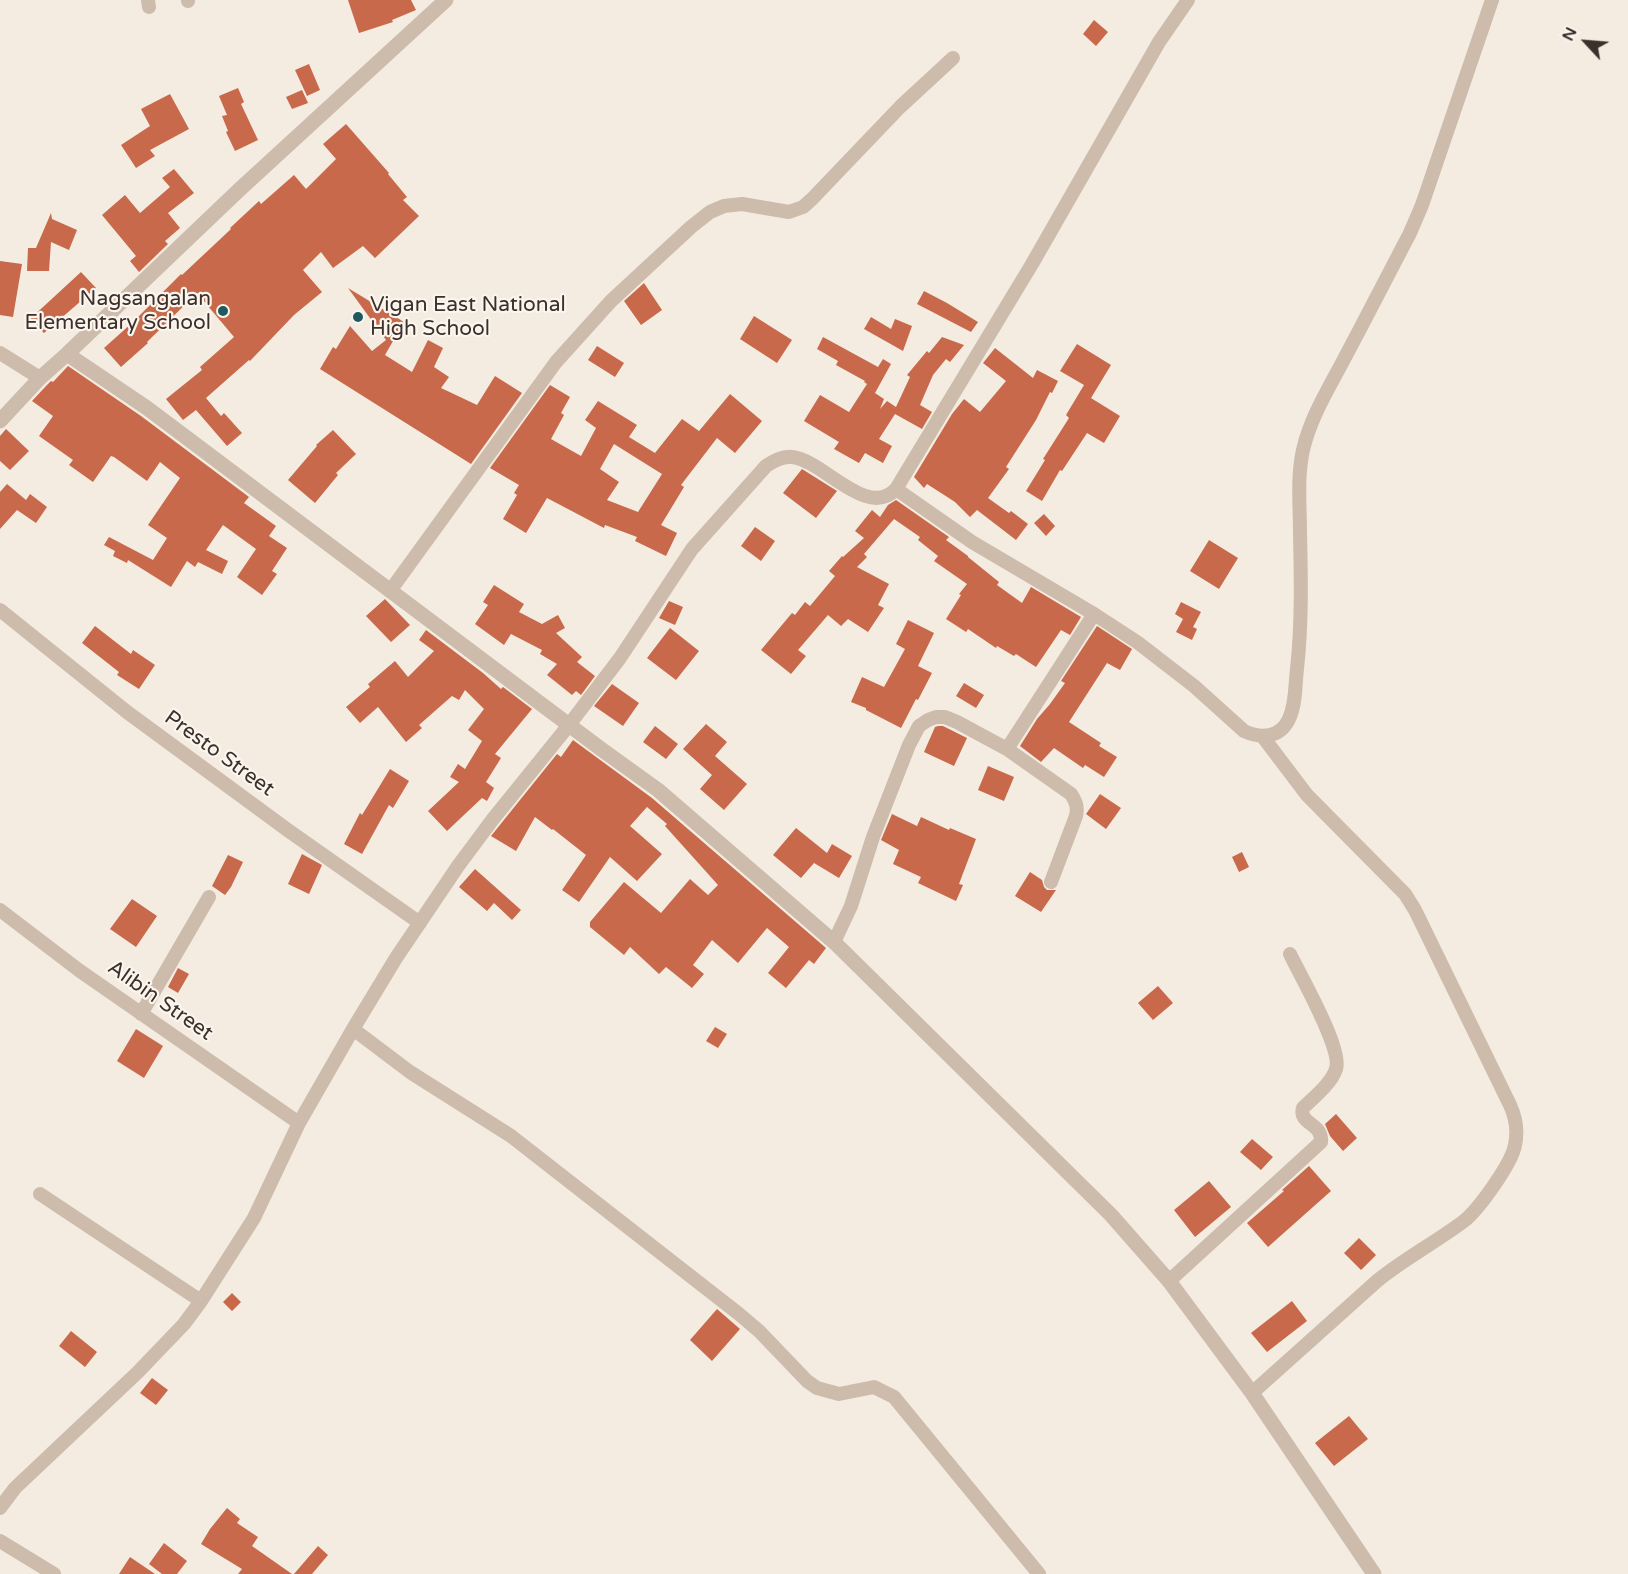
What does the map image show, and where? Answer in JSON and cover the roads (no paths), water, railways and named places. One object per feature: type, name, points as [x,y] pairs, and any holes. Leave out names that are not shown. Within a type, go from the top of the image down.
[{"type":"street","points":[[0,421],[40,378],[239,189],[446,0]]},
{"type":"street","points":[[0,1508],[15,1488],[138,1372],[184,1324],[201,1301],[254,1218],[299,1123],[396,958],[492,819],[620,658],[692,549],[766,466],[776,459],[794,457],[806,461],[854,490],[874,498],[881,499],[896,489],[1032,264],[1159,42],[1188,0]]},
{"type":"street","points":[[896,489],[972,543],[1094,614],[1137,642],[1194,686],[1244,731],[1263,737],[1283,728],[1293,708],[1301,615],[1299,476],[1303,449],[1314,416],[1422,205],[1492,0]]},
{"type":"street","points":[[390,591],[556,362],[611,301],[691,226],[710,212],[724,206],[742,204],[789,212],[803,207],[900,107],[953,58]]},
{"type":"street","points":[[0,353],[40,378]]},
{"type":"street","points":[[67,354],[147,408],[658,790],[834,942],[1111,1215],[1169,1281],[1252,1393],[1374,1574]]},
{"type":"street","name":"Presto Street","points":[[0,610],[127,712],[420,923]]},
{"type":"street","points":[[1007,749],[1094,614]]},
{"type":"street","points":[[834,942],[851,906],[873,837],[909,745],[920,726],[936,717],[945,717],[957,722],[1007,749],[1071,794],[1076,801],[1077,816],[1051,882]]},
{"type":"street","points":[[1252,1393],[1396,1265],[1466,1219],[1481,1203],[1510,1160],[1517,1134],[1515,1117],[1510,1105],[1415,910],[1405,894],[1307,795],[1263,737]]},
{"type":"street","points":[[141,1014],[209,897]]},
{"type":"street","name":"Alibin Street","points":[[0,910],[80,971],[299,1123]]},
{"type":"street","points":[[1169,1281],[1321,1142],[1320,1131],[1303,1117],[1301,1112],[1330,1080],[1337,1067],[1337,1058],[1330,1035],[1290,954]]},
{"type":"street","points":[[353,1029],[410,1072],[511,1136],[739,1314],[759,1331],[812,1386],[839,1394],[874,1387],[894,1397],[1039,1574]]},
{"type":"street","points":[[40,1194],[201,1301]]},
{"type":"street","points":[[0,1541],[54,1574]]},
{"type":"place","name":"Nagsangalan Elementary School","points":[[223,311]]},
{"type":"place","name":"Vigan East National High School","points":[[358,317]]}]
